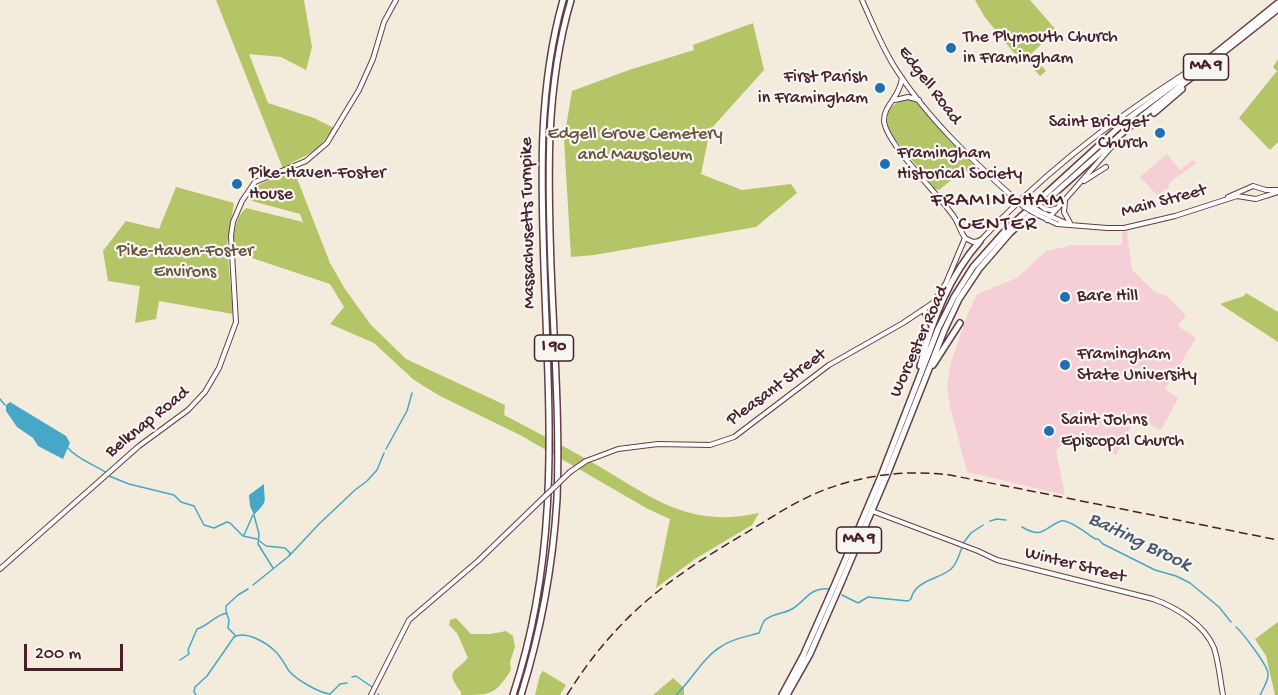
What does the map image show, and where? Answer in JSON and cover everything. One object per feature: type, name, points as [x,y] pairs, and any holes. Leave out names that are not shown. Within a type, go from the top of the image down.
[{"type":"highway","name":"Massachusetts Turnpike","points":[[513,695],[537,601],[548,517],[550,462],[541,139],[549,66],[563,0]]},
{"type":"highway","name":"Massachusetts Turnpike","points":[[521,695],[537,640],[545,598],[553,550],[557,501],[549,141],[556,68],[571,0]]},
{"type":"highway","name":"Worcester Road","points":[[788,695],[812,649],[872,511],[954,310],[986,260],[1010,233],[1136,121],[1275,10],[1278,3]]},
{"type":"highway","name":"Worcester Road","points":[[782,695],[836,585],[938,329],[973,267],[996,239],[1129,118],[1275,10]]},
{"type":"highway","points":[[1154,113],[1201,71]]},
{"type":"highway","points":[[912,393],[931,326],[952,283],[980,241]]},
{"type":"highway","points":[[924,310],[930,318],[931,326]]},
{"type":"highway","points":[[923,382],[960,323]]},
{"type":"main road","name":"Belknap Road","points":[[0,569],[139,446],[188,410],[205,392],[219,368],[236,322],[230,242],[233,222],[242,201],[255,182],[306,161],[331,138],[350,109],[363,83],[384,22],[396,0]]},
{"type":"main road","name":"Edgell Road","points":[[862,0],[889,56],[920,100],[968,154],[1018,201],[1041,212],[1049,219]]},
{"type":"main road","name":"Worcester Road","points":[[980,241],[1018,201],[1129,111],[1216,53]]},
{"type":"main road","points":[[902,77],[900,90],[884,117],[888,133],[951,212],[965,238],[973,242],[980,241]]},
{"type":"main road","points":[[892,102],[905,97],[920,100]]},
{"type":"main road","name":"Worcester Road","points":[[1049,219],[1136,121]]},
{"type":"main road","points":[[1078,185],[1106,166]]},
{"type":"main road","points":[[1245,197],[1246,189],[1256,186],[1278,191]]},
{"type":"main road","points":[[1034,188],[1031,193],[1032,199],[1041,212],[1060,207]]},
{"type":"main road","name":"Main Street","points":[[1225,199],[1246,189]]},
{"type":"main road","points":[[1263,189],[1265,193],[1263,196]]},
{"type":"main road","name":"Main Street","points":[[1049,219],[1073,225],[1107,228],[1131,226],[1175,216],[1237,196],[1252,200],[1278,191]]},
{"type":"main road","points":[[1066,199],[1064,212],[1066,219],[1073,225]]},
{"type":"main road","name":"Pleasant Street","points":[[371,695],[409,620],[474,565],[570,472],[586,461],[618,449],[657,444],[710,445],[729,439],[829,365],[924,310],[937,300],[965,238]]},
{"type":"main road","name":"Winter Street","points":[[872,511],[997,560],[1148,598],[1167,605],[1194,622],[1210,641],[1216,654],[1223,695]]},
{"type":"shaded area","points":[[1167,154],[1180,170],[1193,160],[1196,163],[1168,184],[1170,187],[1157,195],[1140,177]]},
{"type":"shaded area","name":"Framingham State University","points":[[1127,231],[1132,270],[1155,292],[1167,296],[1186,315],[1178,326],[1196,338],[1165,389],[1178,398],[1161,430],[1136,417],[1116,455],[1083,437],[1066,442],[1056,450],[1065,495],[967,472],[947,385],[951,362],[977,294],[1017,278],[1046,251],[1068,245],[1122,245],[1122,232]]},
{"type":"green space","points":[[216,0],[304,0],[312,47],[306,70],[281,57],[249,54],[268,103],[314,118],[334,128],[315,150],[291,163],[330,263],[345,289],[371,325],[406,359],[505,405],[504,415],[652,498],[690,513],[711,517],[734,517],[759,513],[752,525],[695,559],[656,588],[670,519],[648,509],[520,435],[440,396],[414,380],[374,343],[330,324],[344,307],[330,284],[234,252],[234,234],[237,223],[246,208],[303,222],[300,214],[250,199],[259,185],[285,174]]},
{"type":"green space","points":[[975,0],[1030,0],[1056,30],[1031,54],[1046,71],[1040,76],[1023,57],[1014,53],[984,16]]},
{"type":"green space","name":"Edgell Grove Cemetery and Mausoleum","points":[[753,23],[764,70],[710,130],[701,174],[742,190],[791,184],[797,193],[756,227],[571,257],[564,139],[572,91],[694,50],[693,45]]},
{"type":"green space","points":[[1278,59],[1278,142],[1270,150],[1239,118],[1277,71],[1273,67]]},
{"type":"green space","points":[[911,99],[917,102],[974,168],[969,172],[964,170],[939,190],[935,189],[892,135],[887,122],[889,111],[893,106]]},
{"type":"green space","name":"Pike-Haven-Foster Environs","points":[[176,187],[234,203],[227,245],[233,314],[159,301],[156,319],[135,323],[140,286],[108,281],[103,251],[126,221],[159,229]]},
{"type":"green space","points":[[1246,293],[1278,312],[1278,342],[1220,304],[1244,296]]},
{"type":"green space","points":[[456,618],[471,634],[506,631],[513,636],[515,647],[510,662],[511,670],[501,684],[491,692],[461,695],[453,680],[453,672],[468,658],[457,633],[449,625],[450,620]]},
{"type":"green space","points":[[1278,622],[1278,695],[1275,695],[1266,656],[1255,639]]},
{"type":"green space","points":[[543,671],[566,685],[560,695],[535,695]]},
{"type":"green space","points":[[673,678],[684,688],[684,695],[653,695]]},
{"type":"water","points":[[10,402],[66,436],[70,443],[63,459],[38,446],[33,438],[17,427],[6,411],[6,405]]},
{"type":"water","points":[[264,484],[265,501],[254,515],[249,495]]},
{"type":"waterway","points":[[386,449],[407,411],[412,393]]},
{"type":"waterway","points":[[0,399],[5,405]]},
{"type":"waterway","points":[[68,448],[80,458],[105,472]]},
{"type":"waterway","points":[[290,555],[319,524],[367,481],[377,470],[384,453]]},
{"type":"waterway","points":[[109,476],[129,484],[174,495],[181,502],[194,506],[204,525],[214,528],[227,522],[243,536],[257,539],[266,546],[285,548],[290,553],[289,556],[253,585]]},
{"type":"waterway","points":[[244,535],[253,515]]},
{"type":"waterway","points":[[254,515],[259,534],[258,544],[273,568]]},
{"type":"waterway","name":"Baiting Brook","points":[[990,521],[1006,520]]},
{"type":"waterway","name":"Baiting Brook","points":[[1022,527],[1029,531],[1040,532],[1061,521],[1069,522],[1103,544],[1155,570],[1190,583],[1219,607],[1231,622]]},
{"type":"waterway","name":"Baiting Brook","points":[[964,542],[971,533],[983,525]]},
{"type":"waterway","name":"Baiting Brook","points":[[842,595],[858,603],[868,597],[908,601],[922,584],[951,569],[962,548]]},
{"type":"waterway","points":[[235,635],[228,628],[226,606],[248,589]]},
{"type":"waterway","name":"Baiting Brook","points":[[676,695],[703,662],[722,646],[759,633],[768,618],[792,609],[812,592],[829,589]]},
{"type":"waterway","points":[[180,660],[189,654],[188,650],[197,629],[227,613]]},
{"type":"waterway","name":"Baiting Brook","points":[[1236,627],[1267,669],[1268,679],[1260,695]]},
{"type":"waterway","name":"Baiting Brook","points":[[196,695],[195,687],[207,676],[234,637],[239,635],[256,638],[267,645],[278,654],[293,675],[320,691],[330,694],[340,684],[347,683]]},
{"type":"waterway","name":"Baiting Brook","points":[[352,677],[356,676],[372,687]]},
{"type":"railway","points":[[567,695],[604,643],[624,622],[645,602],[690,568],[794,504],[828,488],[862,479],[915,473],[950,475],[1278,540]]},
{"type":"place","name":"The Plymouth Church in Framingham","points":[[951,48]]},
{"type":"place","name":"First Parish in Framingham","points":[[880,88]]},
{"type":"place","name":"Saint Bridget Church","points":[[1160,133]]},
{"type":"place","name":"Framingham Historical Society","points":[[885,164]]},
{"type":"place","name":"Pike-Haven-Foster House","points":[[237,184]]},
{"type":"place","name":"Bare Hill","points":[[1065,297]]},
{"type":"place","name":"Framingham State University","points":[[1065,365]]},
{"type":"place","name":"Saint Johns Episcopal Church","points":[[1049,431]]},
{"type":"district","name":"FRAMINGHAM CENTER","points":[[998,214]]}]
